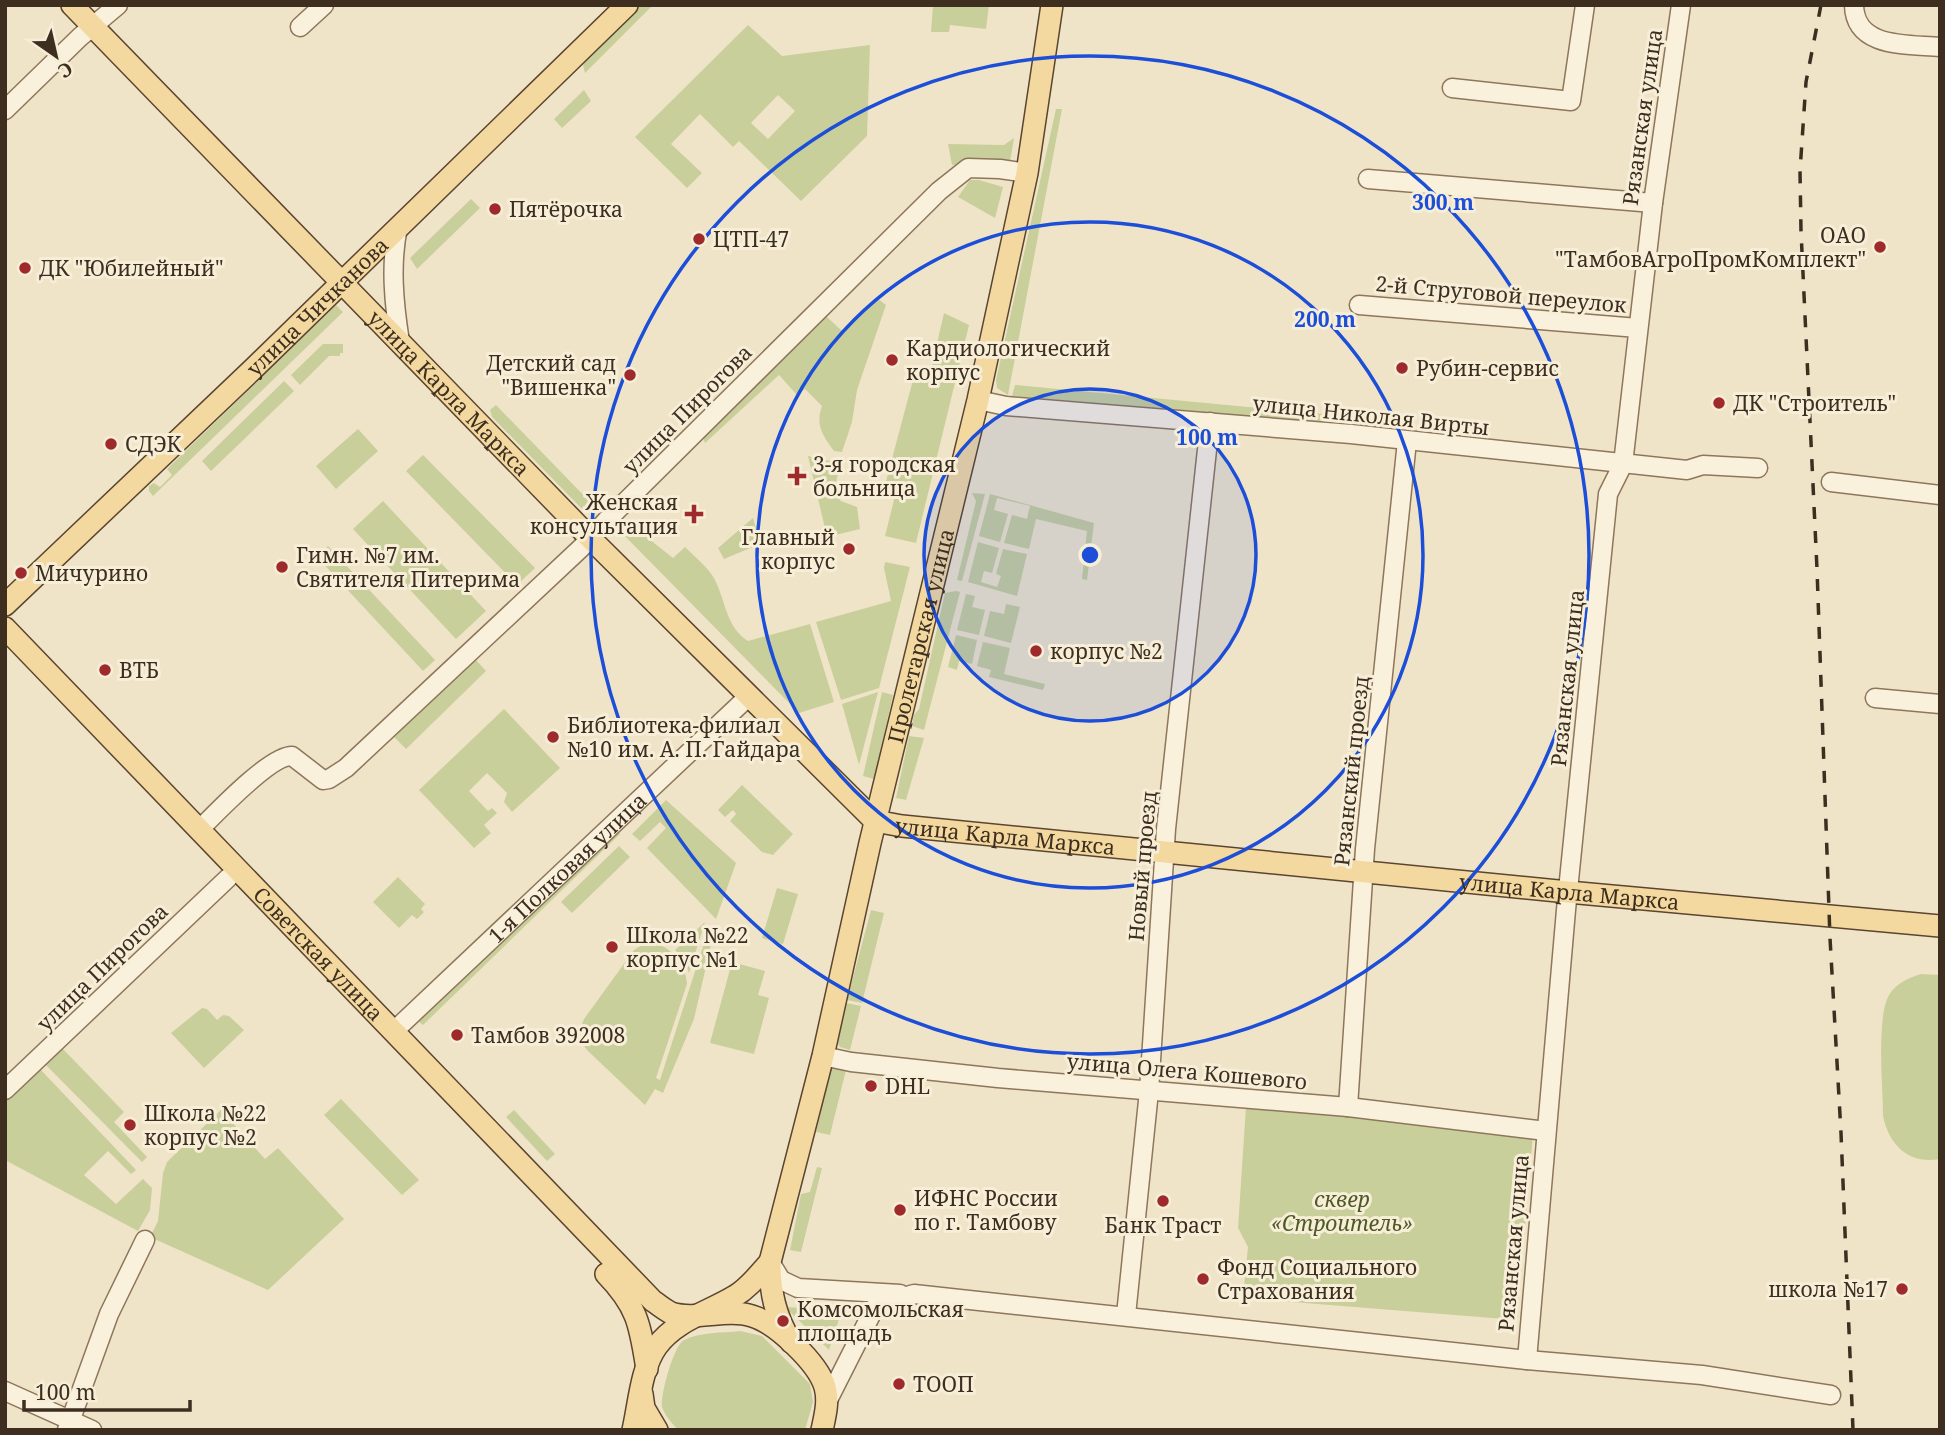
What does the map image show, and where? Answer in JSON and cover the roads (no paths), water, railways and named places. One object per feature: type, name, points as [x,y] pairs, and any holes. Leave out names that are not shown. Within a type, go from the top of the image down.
[{"type":"main road","name":"улица Карла Маркса","points":[[72,5],[591,538],[875,821],[1165,853],[1940,926]]},
{"type":"main road","name":"улица Чичканова","points":[[5,605],[626,5]]},
{"type":"main road","name":"Пролетарская улица","points":[[770,1262],[823,1056],[875,821],[978,400],[1027,173],[1052,5]]},
{"type":"main road","name":"Советская улица","points":[[5,628],[200,829],[389,1036],[653,1301],[670,1312],[683,1315],[753,1316],[791,1342]]},
{"type":"main road","points":[[5,647],[228,878],[389,1036],[622,1290],[634,1308],[647,1369]]},
{"type":"main road","points":[[634,1430],[647,1369],[657,1347],[668,1334],[735,1297],[748,1287],[770,1262]]},
{"type":"main road","points":[[770,1262],[772,1296],[781,1325],[791,1342],[817,1371],[825,1386],[827,1402],[822,1430]]},
{"type":"main road","points":[[641,1391],[644,1408],[657,1430]]},
{"type":"street","points":[[5,110],[118,5]]},
{"type":"street","points":[[300,27],[324,5]]},
{"type":"street","points":[[1452,88],[1571,101],[1585,5]]},
{"type":"street","name":"Рязанская улица","points":[[1527,1360],[1568,892],[1608,494],[1623,464],[1653,203],[1681,5]]},
{"type":"street","points":[[1854,5],[1860,27],[1876,40],[1940,47]]},
{"type":"street","name":"улица Пирогова","points":[[200,829],[254,777],[282,757],[292,756],[323,779],[329,779],[346,768],[591,538],[939,191],[968,168],[1027,173]]},
{"type":"street","points":[[1368,179],[1653,203]]},
{"type":"street","points":[[398,227],[394,298],[400,342]]},
{"type":"street","name":"2-й Струговой переулок","points":[[1359,304],[1638,328]]},
{"type":"street","name":"улица Николая Вирты","points":[[978,400],[1006,406],[1210,422],[1687,470],[1703,465],[1758,468]]},
{"type":"street","name":"Новый проезд","points":[[1126,1315],[1149,1091],[1165,853],[1210,422]]},
{"type":"street","name":"Рязанский проезд","points":[[1348,1107],[1364,871],[1407,441]]},
{"type":"street","points":[[1831,482],[1940,495]]},
{"type":"street","name":"1-я Полковая улица","points":[[389,1036],[749,696]]},
{"type":"street","points":[[1875,698],[1940,704]]},
{"type":"street","name":"улица Пирогова","points":[[5,1090],[228,878]]},
{"type":"street","name":"улица Олега Кошевого","points":[[823,1056],[851,1062],[985,1077],[1348,1107],[1546,1131]]},
{"type":"street","points":[[69,1425],[109,1314],[145,1240]]},
{"type":"street","points":[[770,1262],[781,1280],[798,1288],[914,1294],[1126,1315],[1527,1360],[1702,1375],[1831,1395]]},
{"type":"street","points":[[827,1402],[875,1307],[914,1294]]},
{"type":"street","points":[[5,1391],[69,1425],[92,1430]]},
{"type":"railway","points":[[1821,5],[1806,82],[1800,171],[1801,231],[1853,1430]]},
{"type":"place","name":"Пятёрочка","points":[[495,209]]},
{"type":"place","name":"ЦТП-47","points":[[699,239]]},
{"type":"place","name":"ОАО \"ТамбовАгроПромКомплект\"","points":[[1880,247]]},
{"type":"place","name":"ДК \"Юбилейный\"","points":[[25,268]]},
{"type":"place","name":"Кардиологический корпус","points":[[892,360]]},
{"type":"place","name":"Рубин-сервис","points":[[1402,368]]},
{"type":"place","name":"Детский сад \"Вишенка\"","points":[[630,375]]},
{"type":"place","name":"ДК \"Строитель\"","points":[[1719,403]]},
{"type":"place","name":"СДЭК","points":[[111,444]]},
{"type":"place","name":"3-я городская больница","points":[[797,476]]},
{"type":"place","name":"Женская консультация","points":[[694,514]]},
{"type":"place","name":"Главный корпус","points":[[849,549]]},
{"type":"place","name":"Гимн. №7 им. Святителя Питерима","points":[[282,567]]},
{"type":"place","name":"Мичурино","points":[[21,573]]},
{"type":"place","name":"корпус №2","points":[[1036,651]]},
{"type":"place","name":"ВТБ","points":[[105,670]]},
{"type":"place","name":"Библиотека-филиал №10 им. А. П. Гайдара","points":[[553,737]]},
{"type":"place","name":"Школа №22 корпус №1","points":[[612,947]]},
{"type":"place","name":"Тамбов 392008","points":[[457,1035]]},
{"type":"place","name":"DHL","points":[[871,1086]]},
{"type":"place","name":"Школа №22 корпус №2","points":[[130,1125]]},
{"type":"place","name":"Банк Траст","points":[[1163,1201]]},
{"type":"place","name":"ИФНС России по г. Тамбову","points":[[900,1210]]},
{"type":"place","name":"Фонд Социального Страхования","points":[[1203,1279]]},
{"type":"place","name":"школа №17","points":[[1902,1289]]},
{"type":"place","name":"Комсомольская площадь","points":[[783,1321]]},
{"type":"place","name":"ТООП","points":[[899,1384]]},
{"type":"park label","name":"сквер «Строитель»","points":[[1342,1211]]}]
